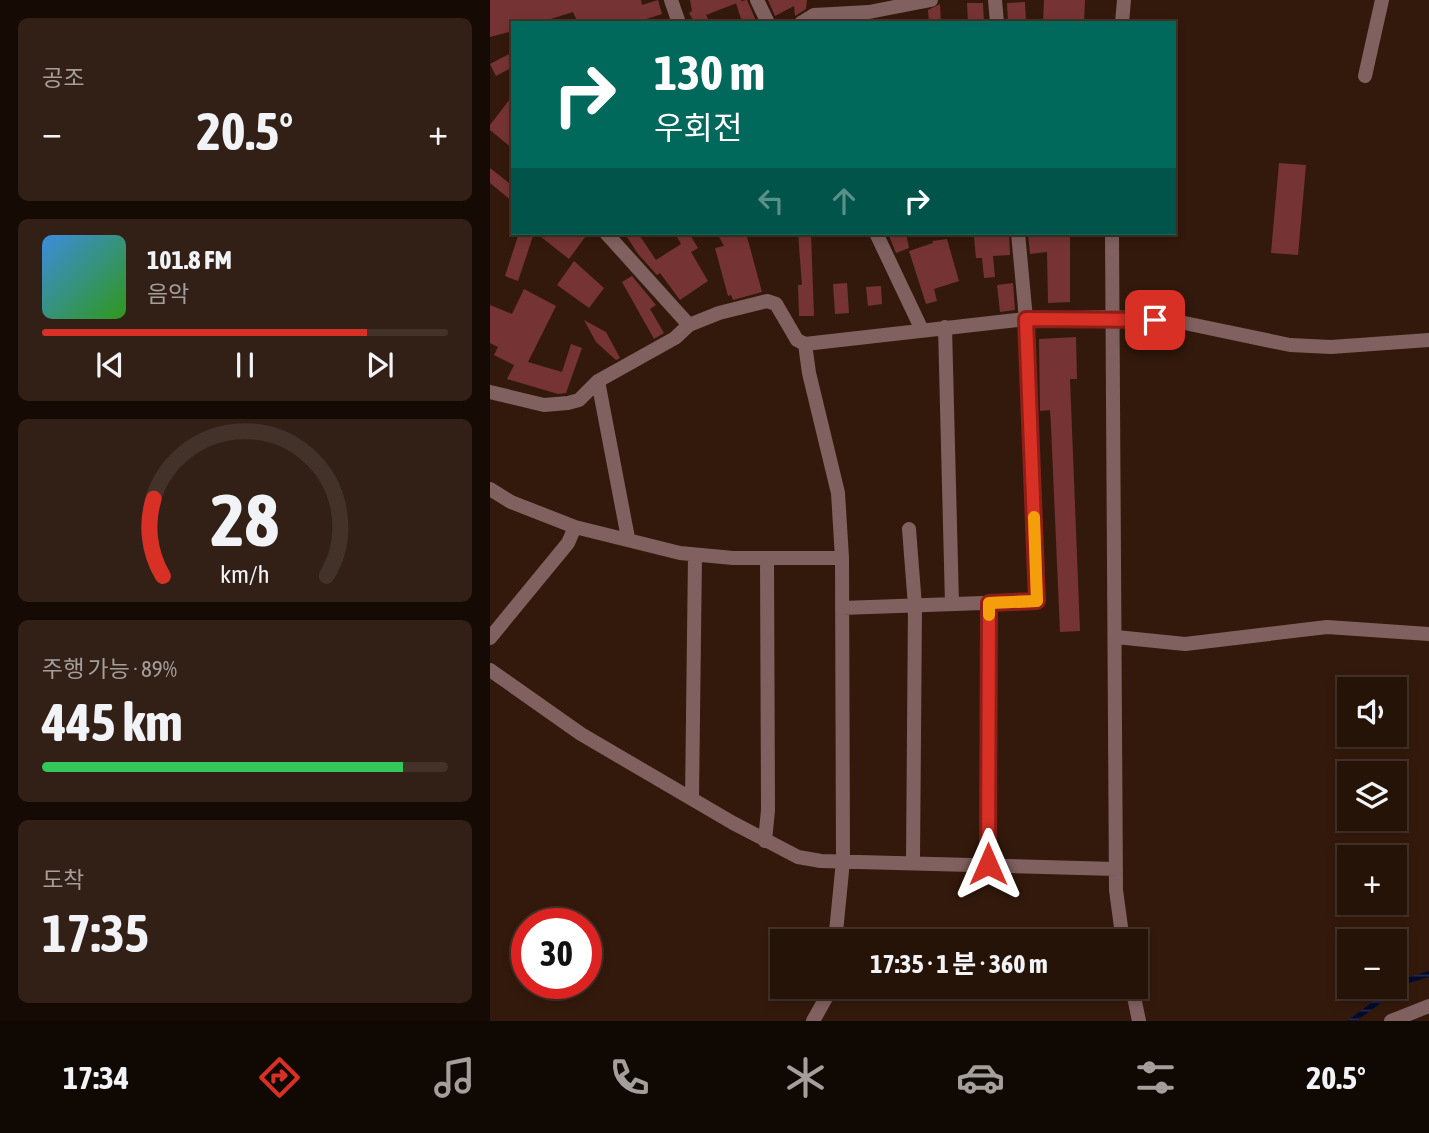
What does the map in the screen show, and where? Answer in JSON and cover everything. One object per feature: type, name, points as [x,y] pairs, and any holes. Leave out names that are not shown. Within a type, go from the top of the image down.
[{"type":"street","points":[[671,0],[678,21]]},
{"type":"street","points":[[757,0],[767,21]]},
{"type":"street","points":[[813,8],[869,12],[932,0]]},
{"type":"street","points":[[995,0],[997,21]]},
{"type":"street","points":[[1122,21],[1124,0]]},
{"type":"street","points":[[1365,75],[1382,0]]},
{"type":"street","points":[[608,235],[689,325]]},
{"type":"street","points":[[877,235],[921,328]]},
{"type":"street","points":[[842,608],[1037,601],[1026,319],[1018,235]]},
{"type":"street","points":[[1112,235],[1116,869],[1122,929]]},
{"type":"street","points":[[490,391],[544,405],[579,400],[598,381],[675,338],[689,325],[719,313],[767,301],[776,304],[797,340],[806,344],[921,328],[1026,319],[1113,317],[1175,321],[1290,345],[1331,347],[1429,340]]},
{"type":"street","points":[[945,327],[952,604]]},
{"type":"street","points":[[806,344],[808,373],[838,493],[842,558],[843,861],[836,929]]},
{"type":"street","points":[[598,381],[628,538]]},
{"type":"street","points":[[490,489],[511,502],[575,527],[695,555],[842,558]]},
{"type":"street","points":[[490,638],[568,543],[575,527]]},
{"type":"street","points":[[909,529],[915,606],[914,862]]},
{"type":"street","points":[[692,799],[695,555]]},
{"type":"street","points":[[765,841],[768,810],[767,558]]},
{"type":"street","points":[[988,864],[989,603]]},
{"type":"street","points":[[1116,636],[1185,644],[1327,626],[1429,634]]},
{"type":"street","points":[[490,670],[581,734],[765,841],[798,857],[843,861],[1116,869]]},
{"type":"street","points":[[813,1021],[825,999]]},
{"type":"street","points":[[1134,999],[1139,1021]]},
{"type":"street","points":[[1391,1021],[1429,1006]]},
{"type":"water","points":[[1429,971],[1429,977],[1407,984],[1407,978]]},
{"type":"water","points":[[1376,999],[1387,999],[1356,1021],[1347,1021]]},
{"type":"building","points":[[490,0],[641,0],[642,5],[658,0],[662,14],[640,21],[577,21],[573,12],[544,21],[511,21],[511,32],[490,37]]},
{"type":"building","points":[[690,0],[742,1],[706,15],[709,21],[694,21],[689,13],[692,11]]},
{"type":"building","points":[[747,0],[756,21],[742,21],[736,3]]},
{"type":"building","points":[[768,0],[807,0],[806,9],[795,16],[794,6],[775,16]]},
{"type":"building","points":[[1044,0],[1085,0],[1084,21],[1043,21]]},
{"type":"building","points":[[1025,2],[1026,21],[1008,21],[1007,3]]},
{"type":"building","points":[[967,3],[983,3],[984,21],[968,21]]},
{"type":"building","points":[[940,4],[941,21],[929,21],[928,10]]},
{"type":"building","points":[[511,53],[511,68],[496,76],[490,64]]},
{"type":"building","points":[[511,98],[511,147],[490,130],[490,125]]},
{"type":"building","points":[[1279,163],[1306,165],[1298,255],[1271,253]]},
{"type":"building","points":[[490,168],[511,184],[511,200],[490,183]]},
{"type":"building","points":[[518,235],[533,235],[518,281],[505,276]]},
{"type":"building","points":[[539,235],[587,235],[569,259]]},
{"type":"building","points":[[639,235],[656,260],[681,244],[676,235],[690,235],[698,248],[691,252],[708,281],[680,300],[660,273],[657,275],[638,254],[627,237]]},
{"type":"building","points":[[718,235],[747,235],[762,292],[733,300],[731,295],[728,296],[715,248],[724,246]]},
{"type":"building","points":[[798,235],[811,235],[814,316],[799,316],[798,285],[802,285]]},
{"type":"building","points":[[889,235],[906,235],[909,248],[896,253]]},
{"type":"building","points":[[1009,235],[1010,255],[993,256],[995,277],[984,278],[982,258],[976,258],[974,237]]},
{"type":"building","points":[[1028,235],[1070,235],[1070,302],[1048,303],[1047,252],[1030,254]]},
{"type":"building","points":[[947,239],[959,281],[934,289],[937,301],[926,304],[909,251],[933,243],[932,241]]},
{"type":"building","points":[[574,261],[604,288],[589,308],[557,285]]},
{"type":"building","points":[[632,276],[656,305],[650,309],[664,333],[654,339],[622,282]]},
{"type":"building","points":[[847,283],[849,313],[835,314],[833,284]]},
{"type":"building","points":[[1013,283],[1015,310],[1000,312],[997,285]]},
{"type":"building","points":[[881,286],[882,304],[868,306],[866,287]]},
{"type":"building","points":[[524,289],[556,306],[528,362],[562,372],[571,344],[582,348],[566,393],[558,394],[507,379],[514,365],[494,355],[498,347],[490,343],[490,305],[512,314]]},
{"type":"building","points":[[584,320],[606,332],[620,358],[616,360],[596,342]]},
{"type":"building","points":[[1076,337],[1077,379],[1070,379],[1080,631],[1060,632],[1050,410],[1040,411],[1039,339]]},
{"type":"slow traffic","points":[[989,615],[989,603],[1037,601],[1034,517]]},
{"type":"route","points":[[988,864],[989,603],[1037,601],[1026,319],[1113,317],[1155,320]]}]
